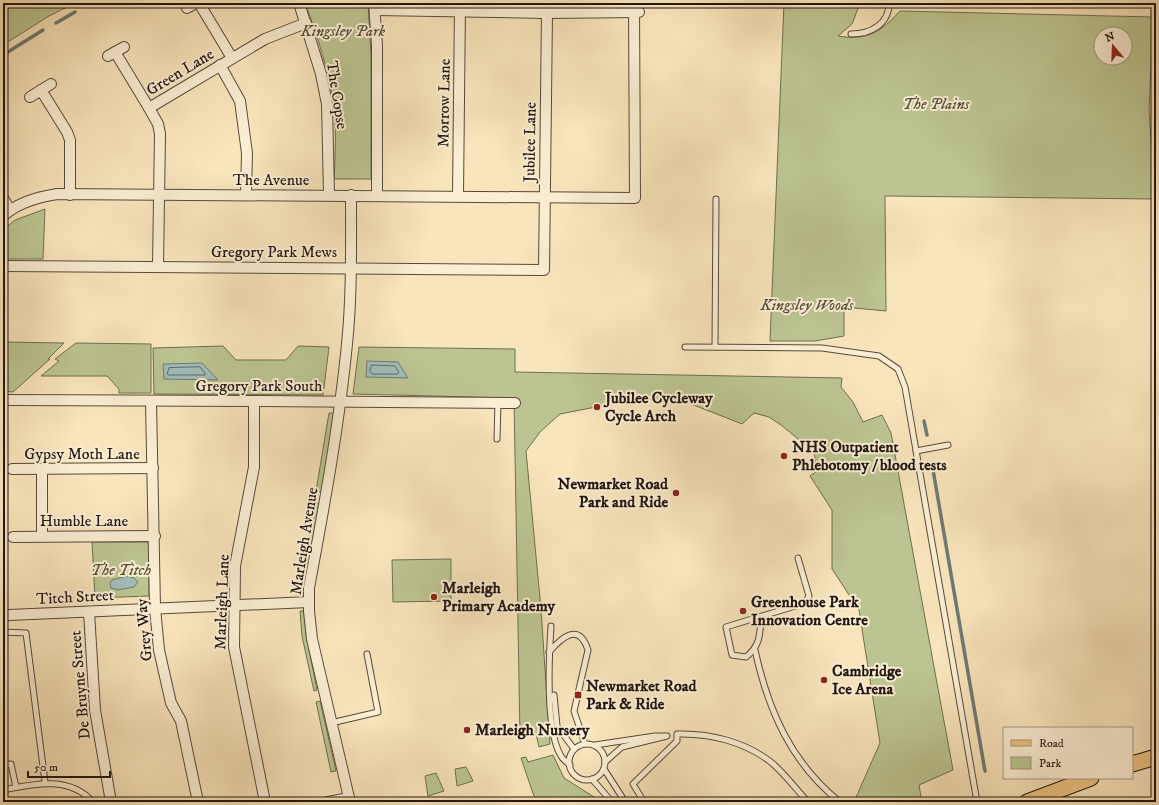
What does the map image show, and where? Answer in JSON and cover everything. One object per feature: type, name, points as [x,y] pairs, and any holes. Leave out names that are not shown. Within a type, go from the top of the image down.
[{"type":"main road","points":[[1133,764],[1156,757]]},
{"type":"main road","points":[[1027,802],[1088,779]]},
{"type":"street","points":[[200,3],[232,58]]},
{"type":"street","name":"The Copse","points":[[299,3],[321,74],[327,104],[329,195]]},
{"type":"street","points":[[377,196],[375,7],[460,7],[543,10],[636,9]]},
{"type":"street","name":"Morrow Lane","points":[[458,196],[460,7]]},
{"type":"street","name":"The Avenue","points":[[7,213],[47,196],[70,194],[545,196],[635,198],[636,9]]},
{"type":"street","name":"Jubilee Lane","points":[[543,10],[545,196],[544,270]]},
{"type":"street","name":"Green Lane","points":[[158,266],[160,134],[158,124],[149,108],[275,34],[306,23]]},
{"type":"street","points":[[116,52],[149,108]]},
{"type":"street","points":[[220,65],[240,101],[247,153],[246,195]]},
{"type":"street","points":[[30,97],[51,84]]},
{"type":"street","points":[[41,90],[67,132],[70,140],[70,194]]},
{"type":"street","name":"Marleigh Avenue","points":[[349,800],[330,723],[312,639],[309,588],[325,502],[347,342],[351,268],[351,195]]},
{"type":"street","points":[[3,198],[7,213]]},
{"type":"street","name":"Gregory Park Mews","points":[[3,266],[544,270]]},
{"type":"street","name":"Gregory Park South","points":[[3,400],[254,402],[340,400],[515,403]]},
{"type":"street","name":"Grey Way","points":[[151,401],[156,608],[159,650],[171,703],[181,720],[198,802]]},
{"type":"street","name":"Marleigh Lane","points":[[254,402],[254,467],[235,566],[234,647],[266,802]]},
{"type":"street","name":"Gypsy Moth Lane","points":[[12,469],[153,468]]},
{"type":"street","points":[[42,469],[42,536]]},
{"type":"street","name":"Humble Lane","points":[[13,537],[155,536]]},
{"type":"street","name":"Titch Street","points":[[9,615],[309,602]]},
{"type":"street","name":"De Bruyne Street","points":[[89,612],[95,710],[111,802]]},
{"type":"street","points":[[328,802],[349,800]]},
{"type":"lane","points":[[851,34],[863,34],[877,28],[887,17],[889,3]]},
{"type":"lane","points":[[715,347],[716,199]]},
{"type":"lane","points":[[685,347],[822,348],[879,356],[898,369],[905,387],[977,802]]},
{"type":"lane","points":[[497,439],[498,402]]},
{"type":"lane","points":[[916,451],[948,445]]},
{"type":"lane","points":[[755,650],[746,657],[732,655],[726,627],[805,603],[809,596],[798,558]]},
{"type":"lane","points":[[761,617],[760,635],[755,650],[761,676],[775,718],[797,757],[821,787],[840,802]]},
{"type":"lane","points":[[551,626],[549,691],[554,731],[562,757],[570,765],[575,775],[580,778],[592,779],[597,777],[604,769],[605,762],[603,752],[595,745]]},
{"type":"lane","points":[[3,632],[26,633],[45,782]]},
{"type":"lane","points":[[549,652],[559,640],[569,634],[578,635],[585,641],[588,650],[574,711],[585,744]]},
{"type":"lane","points":[[330,723],[378,712],[367,654]]},
{"type":"lane","points":[[554,695],[557,726],[574,749]]},
{"type":"lane","points":[[644,802],[632,784],[677,742],[677,734]]},
{"type":"lane","points":[[605,762],[622,747],[677,734],[707,735],[748,748],[772,763],[808,802]]},
{"type":"lane","points":[[570,765],[571,754],[574,749],[585,744],[595,745],[655,736],[667,736]]},
{"type":"lane","points":[[3,765],[11,764],[16,788]]},
{"type":"lane","points":[[604,769],[622,797],[623,802]]},
{"type":"lane","points":[[592,779],[612,802]]},
{"type":"lane","points":[[3,790],[45,782],[59,784],[79,790],[93,802]]},
{"type":"green space","points":[[3,3],[75,3],[49,16],[3,45]]},
{"type":"green space","name":"Kingsley Park","points":[[305,3],[368,3],[371,55],[371,179],[334,179],[335,130],[332,94],[320,46]]},
{"type":"green space","name":"The Plains","points":[[784,3],[860,3],[852,24],[838,36],[848,37],[865,36],[873,33],[880,29],[900,11],[1153,17],[1149,110],[1155,199],[885,196],[886,311],[844,307],[844,336],[815,341],[770,341]]},
{"type":"green space","points":[[45,209],[43,259],[3,259],[3,230],[15,220]]},
{"type":"green space","points":[[3,342],[64,343],[48,359],[50,359],[13,392],[3,391]]},
{"type":"green space","points":[[76,343],[151,344],[151,393],[119,393],[119,389],[107,376],[41,376],[59,361],[55,359]]},
{"type":"green space","points":[[223,346],[236,360],[286,360],[298,346],[329,347],[323,395],[154,394],[153,348]]},
{"type":"green space","points":[[359,347],[515,349],[515,372],[842,378],[841,387],[853,402],[863,422],[882,415],[891,433],[953,770],[919,785],[922,802],[854,802],[880,743],[859,610],[832,569],[832,510],[810,476],[817,471],[814,452],[769,417],[754,413],[742,424],[686,402],[642,398],[560,414],[540,432],[526,451],[541,609],[550,744],[539,747],[536,734],[520,738],[514,398],[353,394]]},
{"type":"green space","points":[[329,413],[334,413],[322,492],[316,491]]},
{"type":"green space","points":[[314,503],[320,504],[305,587],[300,587]]},
{"type":"green space","name":"The Titch","points":[[92,542],[149,542],[149,596],[95,598]]},
{"type":"green space","points":[[451,559],[451,601],[393,602],[392,560]]},
{"type":"green space","points":[[300,611],[304,611],[306,635],[317,690],[314,691],[302,636]]},
{"type":"green space","points":[[320,701],[336,771],[331,772],[316,702]]},
{"type":"green space","points":[[553,755],[564,778],[602,802],[536,802],[521,758],[526,757],[528,762]]},
{"type":"green space","points":[[466,767],[473,781],[457,786],[455,769]]},
{"type":"green space","points":[[436,773],[444,791],[428,796],[425,776]]},
{"type":"green space","points":[[1107,798],[1156,798],[1156,802],[1099,802]]},
{"type":"water","points":[[367,361],[398,362],[408,378],[366,377]]},
{"type":"water","points":[[202,363],[218,380],[164,379],[163,364]]},
{"type":"water","points":[[127,576],[134,578],[138,582],[134,587],[118,590],[111,588],[110,583],[112,580]]},
{"type":"waterway","points":[[56,23],[75,12]]},
{"type":"waterway","points":[[3,55],[43,30]]},
{"type":"waterway","points":[[924,421],[927,435]]},
{"type":"waterway","points":[[932,464],[985,771]]},
{"type":"place","name":"Jubilee Cycleway Cycle Arch","points":[[597,407]]},
{"type":"place","name":"NHS Outpatient Phlebotomy / blood tests","points":[[784,456]]},
{"type":"place","name":"Newmarket Road Park and Ride","points":[[676,493]]},
{"type":"place","name":"Marleigh Primary Academy","points":[[434,597]]},
{"type":"place","name":"Greenhouse Park Innovation Centre","points":[[743,611]]},
{"type":"place","name":"Cambridge Ice Arena","points":[[824,680]]},
{"type":"place","name":"Newmarket Road Park & Ride","points":[[578,695]]},
{"type":"place","name":"Marleigh Nursery","points":[[467,730]]},
{"type":"park label","name":"Kingsley Woods","points":[[807,305]]}]
